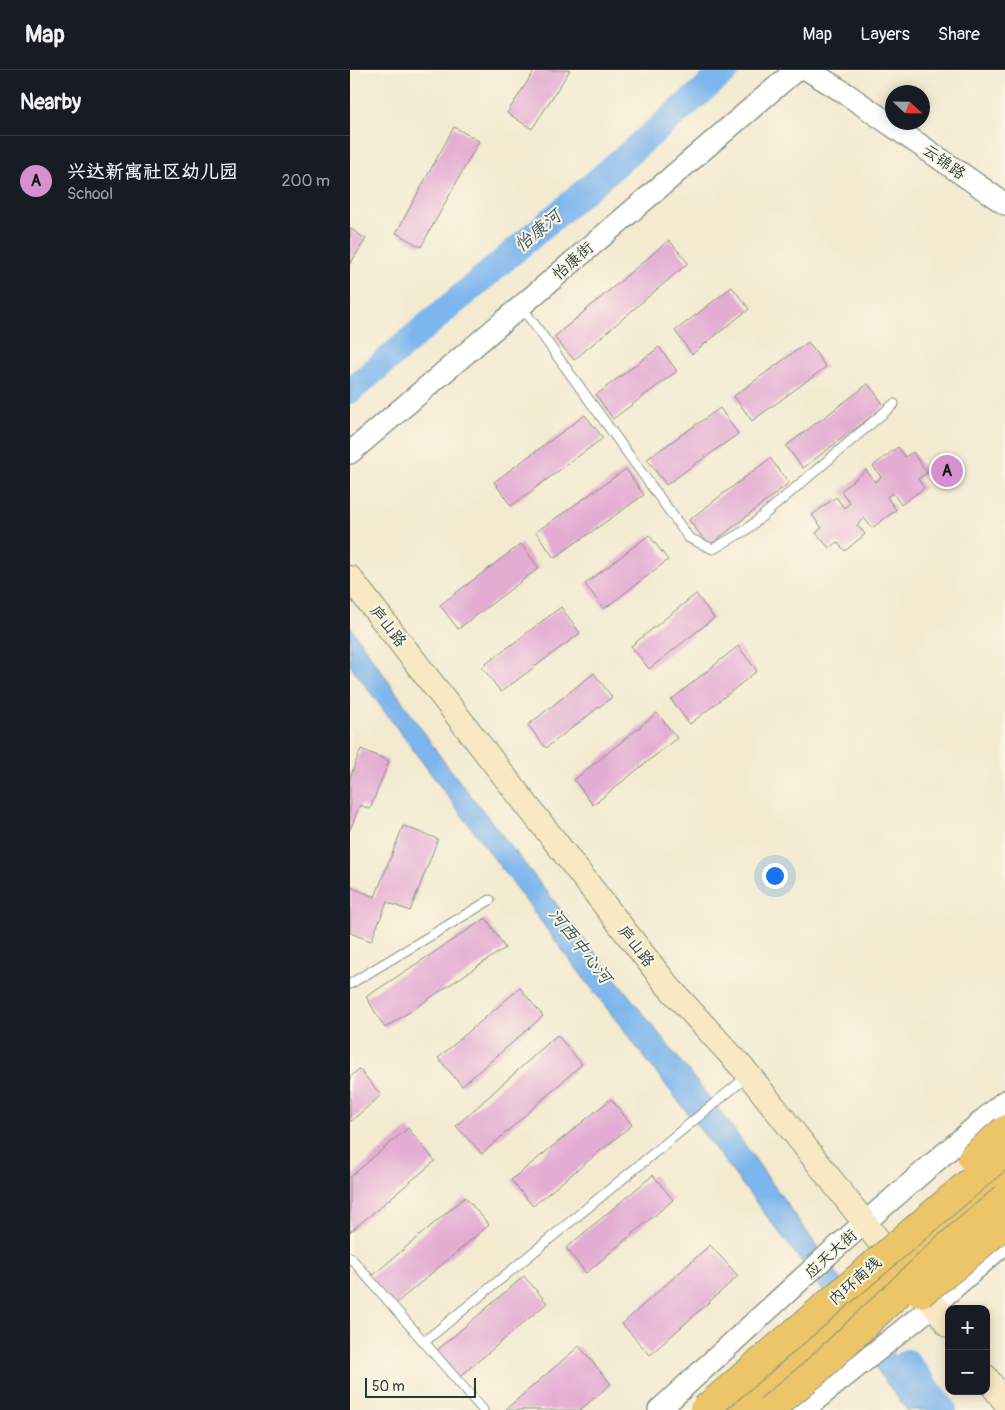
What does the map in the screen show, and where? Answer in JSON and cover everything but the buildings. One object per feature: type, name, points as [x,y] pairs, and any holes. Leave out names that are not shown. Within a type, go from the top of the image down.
[{"type":"highway","points":[[790,1338],[903,1217],[1005,1130]]},
{"type":"highway","name":"内环南线","points":[[704,1410],[1005,1152]]},
{"type":"highway","points":[[814,1373],[947,1247],[1005,1198]]},
{"type":"highway","points":[[769,1410],[814,1373],[953,1268],[1005,1224]]},
{"type":"main road","name":"庐山路","points":[[350,578],[667,985],[945,1320]]},
{"type":"main road","points":[[742,1410],[1005,1172]]},
{"type":"main road","points":[[725,1410],[1005,1184]]},
{"type":"main road","points":[[990,1382],[1005,1402]]},
{"type":"street","name":"怡康街","points":[[350,453],[796,70]]},
{"type":"street","name":"云锦路","points":[[808,70],[845,93],[1005,204]]},
{"type":"street","name":"应天大街","points":[[659,1410],[831,1252],[1005,1101]]},
{"type":"street","points":[[803,1410],[934,1305],[1005,1243]]},
{"type":"lane","points":[[521,306],[688,538],[713,549],[746,530],[894,404]]},
{"type":"lane","points":[[350,984],[490,900]]},
{"type":"lane","points":[[424,1342],[745,1079]]},
{"type":"lane","points":[[350,1257],[483,1410]]},
{"type":"water","points":[[350,626],[442,759],[727,1120],[911,1378],[936,1410],[907,1410],[808,1270],[569,959],[350,665]]},
{"type":"waterway","name":"怡康河","points":[[350,391],[727,70]]},
{"type":"waterway","name":"河西中心河","points":[[907,1362],[944,1410]]},
{"type":"place","name":"兴达新寓社区幼儿园","points":[[947,471]]}]
